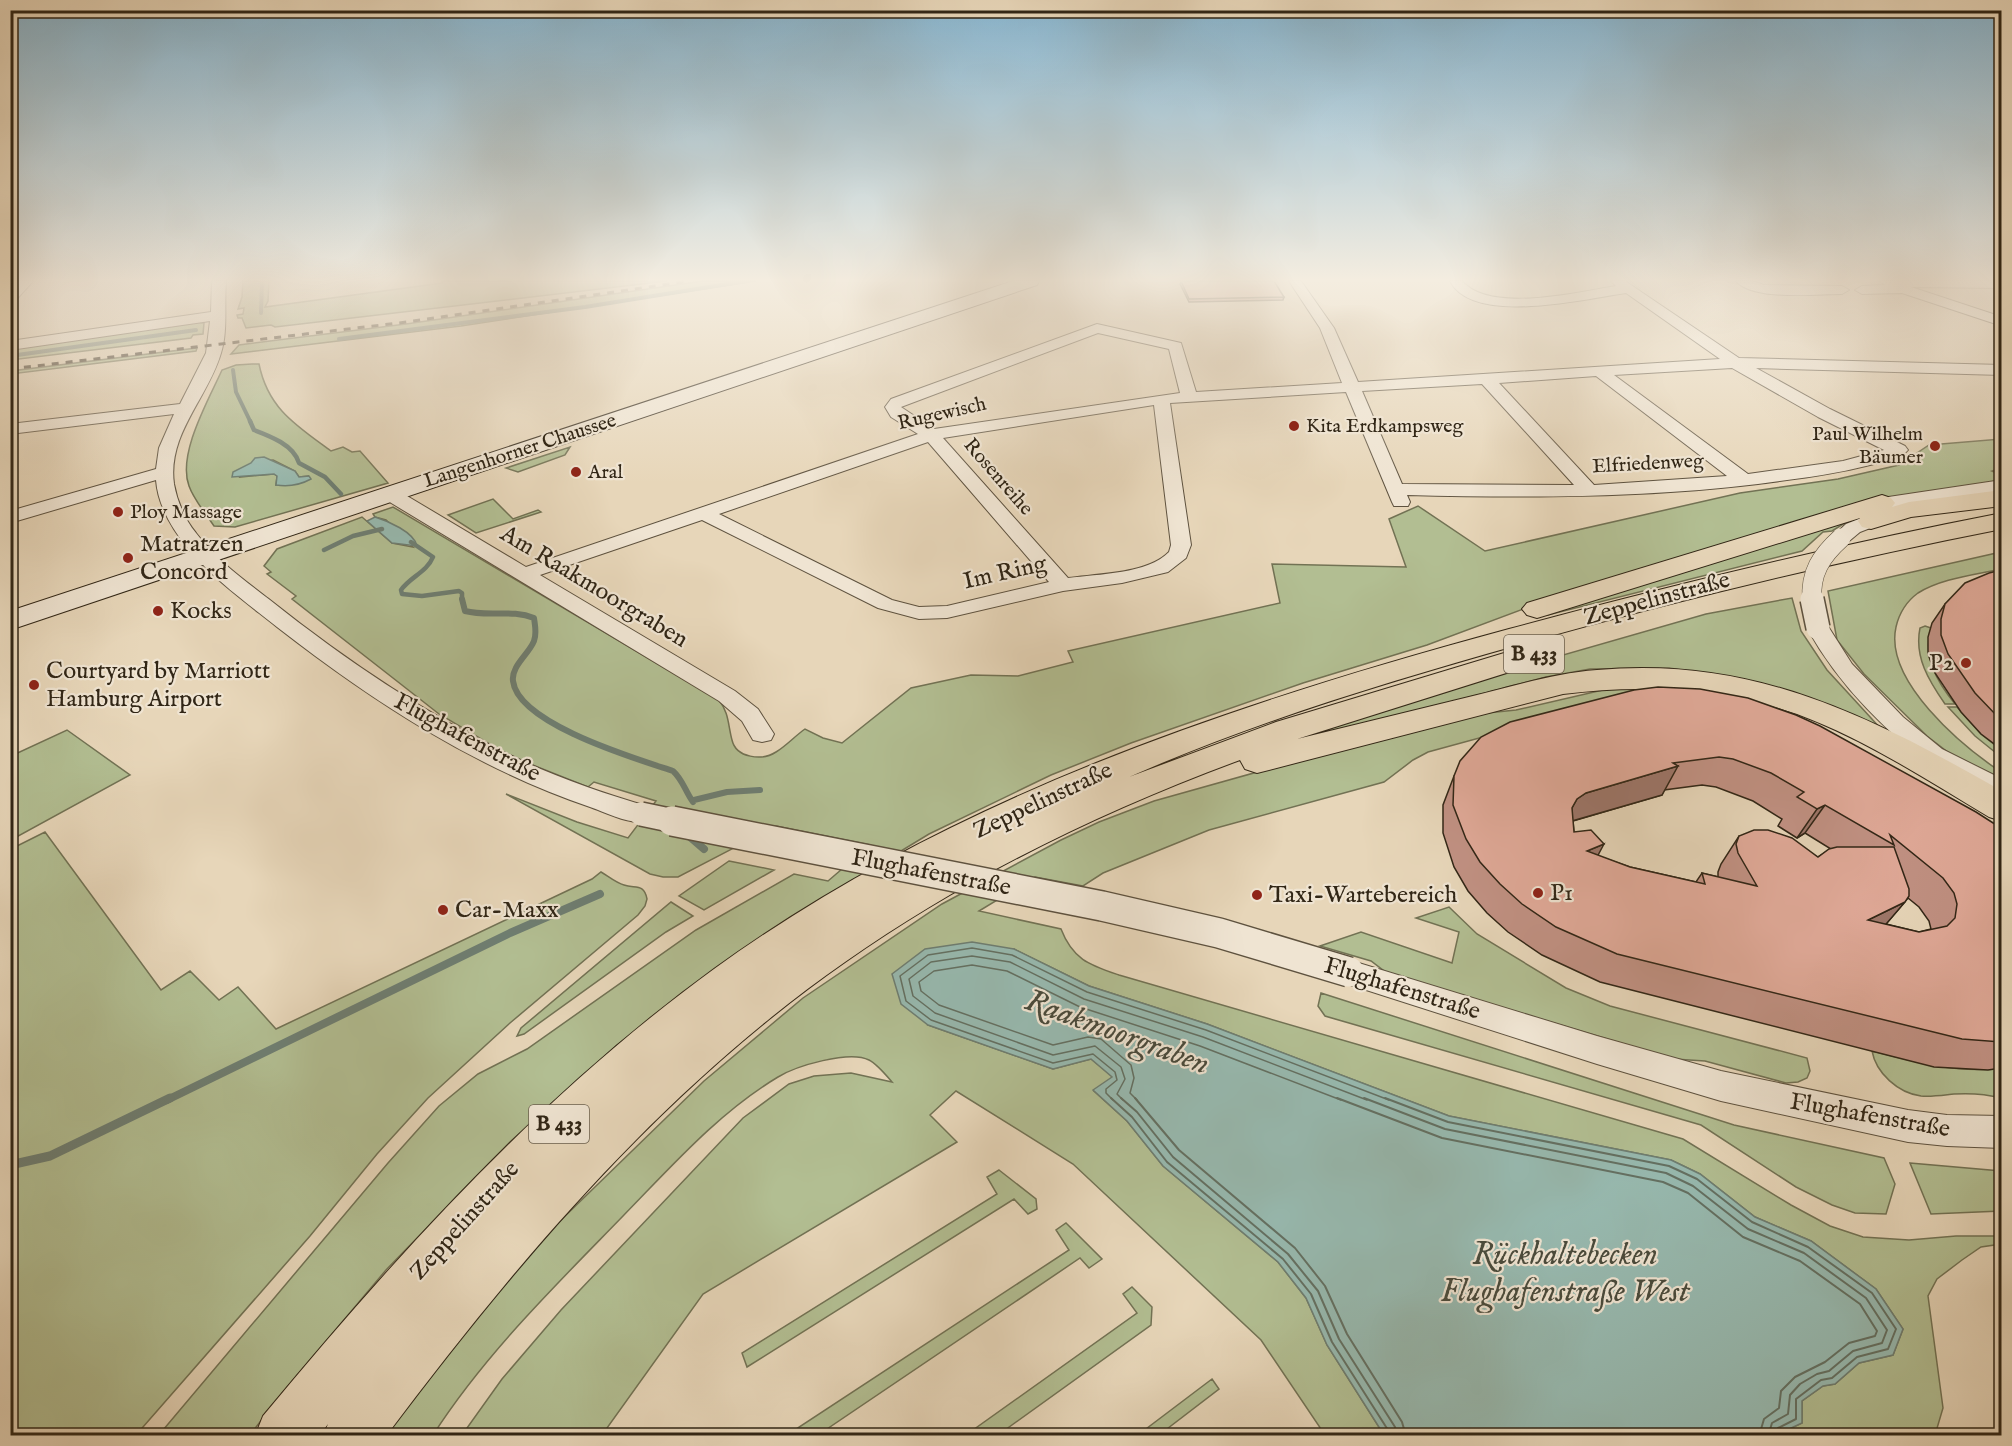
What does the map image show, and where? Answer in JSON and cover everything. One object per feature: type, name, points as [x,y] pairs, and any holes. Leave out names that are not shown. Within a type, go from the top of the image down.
[{"type":"highway","points":[[1419,663],[1464,637],[1538,608],[1877,512],[2001,498]]},
{"type":"highway","name":"Zeppelinstraße","points":[[283,1436],[412,1279],[519,1162],[623,1066],[736,976],[811,926],[892,877],[982,828],[1053,794],[1209,732],[1419,663],[1761,572],[2001,521]]},
{"type":"highway","name":"Zeppelinstraße","points":[[351,1436],[399,1371],[535,1212],[587,1157],[714,1039],[824,955],[873,922],[981,860],[1079,811],[1155,779],[1257,741],[1496,665],[1667,616],[1839,573],[2001,538]]},
{"type":"highway","points":[[1079,811],[1250,763],[1563,684],[1621,677],[1700,683],[1746,689],[1773,696],[1839,719],[1891,744],[2001,807]]},
{"type":"highway","points":[[1700,683],[1795,714],[1820,725],[1853,742],[2001,835]]},
{"type":"main road","name":"Langenhorner Chaussee","points":[[10,621],[825,348]]},
{"type":"street","name":"Flughafenstraße","points":[[215,348],[210,365],[185,408],[173,436],[164,472],[173,508],[188,537],[205,556],[243,588],[338,662],[406,708],[464,742],[539,779],[641,814],[1102,906],[1219,933],[1556,1039],[1703,1082],[1807,1107],[1885,1122],[1930,1129],[2001,1132]]},
{"type":"street","name":"Rosenreihe","points":[[1040,348],[897,402],[893,406],[897,413],[931,435],[1063,585]]},
{"type":"street","name":"Rosenreihe","points":[[1177,348],[1189,396]]},
{"type":"street","points":[[1336,348],[1353,386]]},
{"type":"street","points":[[1714,348],[1735,363]]},
{"type":"street","name":"Rugewisch","points":[[524,574],[931,435],[1161,399],[1735,363],[2001,370]]},
{"type":"street","name":"Elfriedenweg","points":[[1353,386],[1399,495],[1589,490],[1744,480],[1822,470],[1887,455],[1899,450],[1824,413],[1735,363]]},
{"type":"street","points":[[1600,372],[1744,480]]},
{"type":"street","points":[[1486,378],[1589,490]]},
{"type":"street","name":"Im Ring","points":[[703,513],[885,604],[908,612],[934,614],[947,612],[1063,585],[1122,577],[1161,567],[1171,562],[1179,554],[1181,544],[1161,399]]},
{"type":"street","points":[[10,429],[185,408]]},
{"type":"street","points":[[10,517],[164,472]]},
{"type":"street","points":[[2001,485],[1877,512],[1831,545],[1819,560],[1811,580],[1811,602],[1818,627],[1864,693],[1922,747],[2001,807]]},
{"type":"street","name":"Am Raakmoorgraben","points":[[390,494],[728,696],[750,715],[762,734]]},
{"type":"street","points":[[1922,747],[2001,790]]},
{"type":"green space","points":[[10,348],[105,348],[11,360]]},
{"type":"green space","points":[[197,348],[196,351],[11,374],[11,371]]},
{"type":"green space","points":[[236,348],[276,348],[231,354]]},
{"type":"green space","points":[[259,364],[269,393],[286,415],[331,451],[343,447],[352,452],[360,451],[388,483],[235,527],[214,526],[189,486],[186,473],[187,458],[196,427],[222,370],[236,365]],"holes":[[[273,460],[295,471],[299,477],[309,476],[276,485],[277,476],[274,474],[240,477],[250,465]]]},
{"type":"green space","points":[[2001,439],[2001,468],[1992,471],[2001,475],[2001,481],[1873,500],[1550,599],[1427,645],[1303,683],[1131,743],[1051,775],[929,834],[845,885],[735,958],[617,1045],[511,1141],[386,1270],[250,1435],[158,1436],[388,1163],[439,1106],[478,1074],[527,1049],[696,930],[794,874],[828,881],[870,845],[776,826],[678,877],[650,874],[506,794],[577,822],[628,838],[656,801],[594,782],[588,787],[510,756],[439,714],[292,599],[296,596],[267,574],[271,572],[264,566],[277,549],[362,517],[392,543],[413,547],[386,520],[375,517],[373,514],[393,507],[719,700],[726,714],[734,746],[744,754],[757,757],[776,752],[805,729],[823,738],[842,743],[911,688],[971,675],[1018,676],[1073,662],[1068,651],[1280,603],[1272,564],[1406,567],[1389,519],[1418,506],[1485,551],[1740,493],[1838,479],[1899,465],[1929,445]]},
{"type":"green space","points":[[570,447],[565,455],[518,472],[506,468]]},
{"type":"green space","points":[[493,499],[513,519],[538,510],[541,512],[476,533],[448,515]]},
{"type":"green space","points":[[1853,518],[1832,531],[1823,532],[1802,551],[1548,615],[1544,612]]},
{"type":"green space","points":[[2001,552],[2001,569],[1948,580],[1914,596],[1904,608],[1897,622],[1895,648],[1902,669],[1929,710],[1966,746],[2001,772],[2001,785],[1949,753],[1927,736],[1864,674],[1837,640],[1828,591]]},
{"type":"green space","points":[[1792,598],[1801,631],[1827,670],[1882,730],[1735,678],[1669,668],[1590,669],[1546,677],[1310,739],[1312,733],[1497,674],[1706,614]]},
{"type":"green space","points":[[1925,626],[1931,628],[1928,649],[1933,668],[1942,687],[1955,704],[1945,704],[1924,668],[1919,639],[1920,628]]},
{"type":"green space","points":[[1662,688],[1428,752],[1413,760],[1384,782],[1209,830],[1103,873],[1083,886],[1035,877],[979,911],[1061,929],[1077,955],[1099,968],[1119,975],[1683,1139],[1791,1205],[1830,1226],[1863,1237],[1909,1240],[1956,1236],[2001,1236],[2001,1244],[1981,1247],[1937,1279],[1928,1296],[1943,1408],[1935,1435],[1776,1435],[1802,1423],[1802,1401],[1823,1386],[1835,1384],[1859,1363],[1893,1355],[1903,1329],[1876,1289],[1811,1241],[1755,1217],[1700,1174],[1671,1160],[1449,1116],[1207,1024],[1089,986],[1014,949],[928,1025],[1053,1069],[1091,1059],[1113,1077],[1094,1091],[1127,1121],[1163,1166],[1278,1262],[1306,1298],[1327,1345],[1384,1435],[1325,1435],[1261,1340],[1073,1164],[956,1091],[930,1115],[957,1142],[703,1294],[602,1435],[462,1435],[502,1379],[561,1310],[743,1118],[789,1084],[814,1076],[851,1073],[892,1082],[869,1060],[849,1057],[809,1064],[778,1077],[756,1091],[715,1124],[677,1160],[522,1321],[475,1376],[433,1435],[372,1436],[491,1288],[704,1081],[803,998],[942,904],[1061,840],[1099,822],[1154,801],[1318,755],[1487,713],[1516,710],[1607,689]]},
{"type":"green space","points":[[1948,707],[1957,707],[1981,734],[2001,750],[2001,757],[1975,736]]},
{"type":"green space","points":[[67,730],[130,775],[11,840],[11,756]]},
{"type":"green space","points":[[45,832],[161,990],[190,971],[219,1000],[238,987],[276,1029],[592,879],[601,872],[621,884],[641,889],[647,899],[638,915],[510,1023],[428,1098],[377,1154],[310,1236],[136,1435],[11,1435],[11,849]]},
{"type":"green space","points":[[729,861],[774,870],[704,910],[679,896]]},
{"type":"green space","points":[[671,902],[693,916],[666,932],[524,1034],[517,1036],[521,1028]]},
{"type":"green space","points":[[1449,907],[1477,934],[1566,988],[1610,1006],[1807,1058],[1810,1071],[1807,1078],[1798,1082],[1786,1083],[1705,1061],[1674,1059],[1387,973],[1371,961],[1320,946],[1361,932],[1452,963],[1459,932],[1416,918]]},
{"type":"green space","points":[[1321,993],[1734,1125],[1884,1158],[1895,1184],[1886,1214],[1855,1213],[1832,1205],[1796,1187],[1701,1125],[1325,1016],[1318,1006]]},
{"type":"green space","points":[[1872,1051],[1952,1068],[2001,1068],[2001,1098],[1972,1094],[1921,1096],[1912,1094],[1889,1081],[1878,1067]]},
{"type":"green space","points":[[1910,1163],[2001,1171],[2001,1211],[1931,1214]]},
{"type":"green space","points":[[999,1170],[1036,1199],[1037,1209],[1028,1214],[1014,1199],[747,1367],[742,1353],[997,1194],[987,1177]]},
{"type":"green space","points":[[1066,1223],[1102,1259],[1089,1268],[1080,1258],[818,1435],[787,1435],[1069,1250],[1056,1230]]},
{"type":"green space","points":[[1132,1287],[1152,1307],[1151,1325],[998,1435],[966,1435],[1137,1313],[1123,1294]]},
{"type":"green space","points":[[1212,1379],[1219,1389],[1159,1435],[1138,1435]]},
{"type":"water","points":[[264,457],[295,471],[299,477],[309,476],[311,479],[285,486],[276,485],[277,476],[274,474],[232,477],[233,472],[251,463],[255,458]]},
{"type":"water","points":[[375,517],[406,532],[417,546],[392,543],[367,521]]},
{"type":"water","name":"Rückhaltebecken Flughafenstraße West","points":[[972,942],[1014,949],[1089,986],[1207,1024],[1449,1116],[1671,1160],[1700,1174],[1755,1217],[1811,1241],[1876,1289],[1903,1329],[1893,1355],[1859,1363],[1835,1384],[1823,1386],[1802,1401],[1802,1423],[1776,1435],[1384,1435],[1327,1345],[1306,1298],[1278,1262],[1163,1166],[1127,1121],[1093,1090],[1112,1077],[1091,1059],[1053,1069],[928,1025],[901,1004],[892,974],[925,949]]},
{"type":"building","name":"P2","points":[[2001,570],[2001,718],[1975,693],[1948,654],[1941,635],[1941,619],[1945,604],[1965,583]]},
{"type":"building","name":"P1","points":[[1658,687],[1700,689],[1748,698],[1796,715],[1820,726],[2001,828],[2001,1042],[1962,1039],[1617,954],[1556,927],[1522,904],[1500,884],[1480,862],[1466,839],[1453,805],[1454,776],[1460,761],[1481,737],[1510,722],[1634,690]],"holes":[[[1719,757],[1733,759],[1771,773],[1804,792],[1797,797],[1817,809],[1825,805],[1894,845],[1890,835],[1943,878],[1954,893],[1957,904],[1955,918],[1947,926],[1919,932],[1868,920],[1905,902],[1909,896],[1909,889],[1894,847],[1837,847],[1829,849],[1818,857],[1792,838],[1768,830],[1754,830],[1739,836],[1736,844],[1738,853],[1757,886],[1702,873],[1705,884],[1630,867],[1587,851],[1604,844],[1591,830],[1574,832],[1572,808],[1577,799],[1586,793],[1678,766],[1673,763]]]},
{"type":"waterway","points":[[10,356],[64,348]]},
{"type":"waterway","name":"Raakmoorgraben","points":[[233,370],[236,392],[251,423]]},
{"type":"waterway","name":"Raakmoorgraben","points":[[250,421],[254,430],[287,446],[299,463],[325,477],[341,494]]},
{"type":"waterway","points":[[324,550],[353,536],[382,529]]},
{"type":"waterway","name":"Raakmoorgraben","points":[[411,542],[433,557],[427,567],[405,585],[401,590],[402,594],[422,596],[459,591],[462,593],[462,599]]},
{"type":"waterway","name":"Raakmoorgraben","points":[[462,599],[465,611],[517,614],[534,618],[536,632],[534,641],[517,665],[513,681],[520,697],[535,712],[581,738],[673,771],[693,802]]},
{"type":"waterway","points":[[694,800],[727,792],[760,790]]},
{"type":"waterway","name":"Raakmoorgraben","points":[[689,836],[704,849]]},
{"type":"waterway","points":[[167,1100],[510,933],[600,894]]},
{"type":"waterway","points":[[10,1165],[50,1156],[170,1098]]},
{"type":"railway","points":[[10,369],[183,348]]},
{"type":"place","name":"Kita Erdkampsweg","points":[[1294,426]]},
{"type":"place","name":"Paul Wilhelm Bäumer","points":[[1935,446]]},
{"type":"place","name":"Aral","points":[[576,472]]},
{"type":"place","name":"Ploy Massage","points":[[118,512]]},
{"type":"place","name":"Matratzen Concord","points":[[128,558]]},
{"type":"place","name":"Kocks","points":[[158,611]]},
{"type":"place","name":"P2","points":[[1966,663]]},
{"type":"place","name":"Courtyard by Marriott Hamburg Airport","points":[[34,685]]},
{"type":"place","name":"P1","points":[[1538,893]]},
{"type":"place","name":"Taxi-Wartebereich","points":[[1257,895]]},
{"type":"place","name":"Car-Maxx","points":[[443,910]]}]
